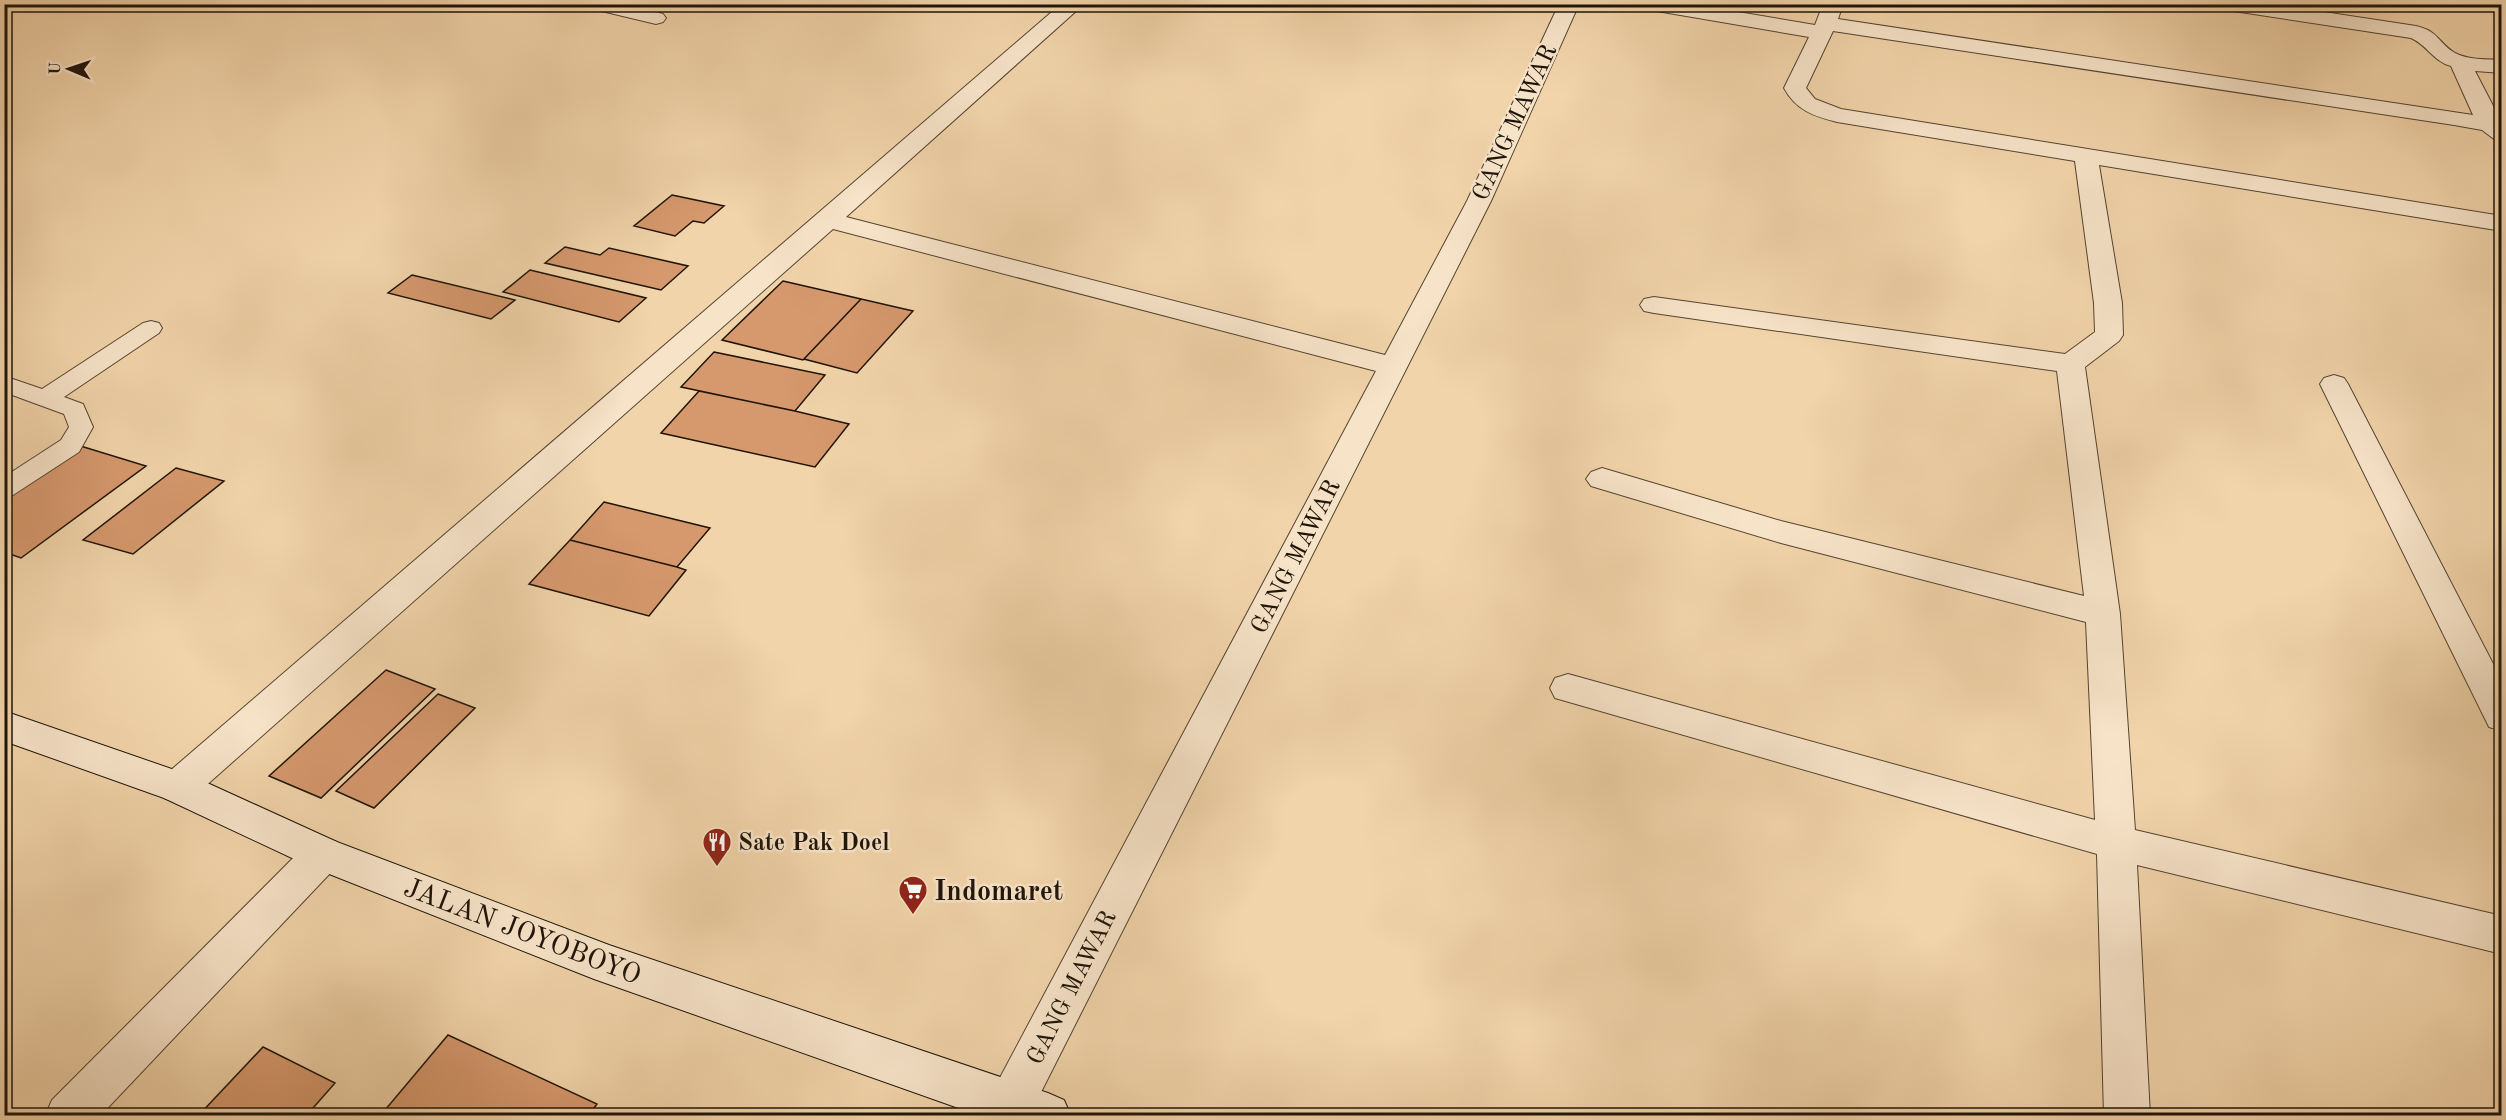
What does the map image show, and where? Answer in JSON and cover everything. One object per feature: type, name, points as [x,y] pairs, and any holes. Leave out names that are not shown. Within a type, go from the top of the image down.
[{"type":"street","points":[[596,4],[656,18]]},
{"type":"street","points":[[178,787],[1074,4]]},
{"type":"street","name":"GANG MAWAR","points":[[1029,1109],[1393,366],[1479,201],[1569,4]]},
{"type":"street","points":[[1651,4],[1827,20],[2495,130]]},
{"type":"street","points":[[2227,4],[2416,32],[2427,36],[2443,54],[2459,61],[2502,67]]},
{"type":"street","points":[[1827,20],[1805,61],[1795,88],[1801,100],[1812,107],[1837,115],[2502,224]]},
{"type":"street","points":[[2459,61],[2495,130]]},
{"type":"street","points":[[1654,305],[2070,364],[2109,335],[2108,303],[2086,157]]},
{"type":"street","points":[[826,219],[1393,366]]},
{"type":"street","points":[[2070,364],[2103,614],[2116,843],[2127,1116]]},
{"type":"street","points":[[2334,384],[2502,717]]},
{"type":"street","points":[[1602,479],[1781,532],[2103,614]]},
{"type":"street","points":[[1568,688],[2116,843],[2502,935]]},
{"type":"street","name":"JALAN JOYOBOYO","points":[[4,726],[178,787],[323,854],[609,965],[1029,1109]]},
{"type":"street","points":[[68,1116],[323,854]]},
{"type":"lane","points":[[45,398],[151,328]]},
{"type":"lane","points":[[4,383],[74,409],[81,427],[70,446],[4,489]]},
{"type":"building","points":[[672,195],[724,206],[704,223],[693,221],[675,236],[634,226]]},
{"type":"building","points":[[565,247],[600,255],[609,248],[688,266],[661,290],[545,263]]},
{"type":"building","points":[[530,270],[646,298],[619,322],[503,292]]},
{"type":"building","points":[[412,275],[515,300],[491,319],[388,293]]},
{"type":"building","points":[[783,281],[861,299],[803,360],[722,340]]},
{"type":"building","points":[[861,299],[913,311],[857,373],[804,359]]},
{"type":"building","points":[[714,352],[825,375],[795,411],[681,387]]},
{"type":"building","points":[[699,391],[849,424],[815,467],[661,433]]},
{"type":"building","points":[[74,444],[146,466],[21,558],[4,552],[4,493]]},
{"type":"building","points":[[176,468],[224,481],[133,554],[83,540]]},
{"type":"building","points":[[604,502],[710,528],[677,567],[570,540]]},
{"type":"building","points":[[570,540],[686,570],[649,616],[529,584]]},
{"type":"building","points":[[386,670],[435,689],[321,798],[269,776]]},
{"type":"building","points":[[438,694],[475,708],[374,808],[336,791]]},
{"type":"building","points":[[448,1035],[597,1104],[588,1116],[380,1116]]},
{"type":"building","points":[[263,1047],[335,1083],[306,1116],[198,1116]]},
{"type":"place","name":"Sate Pak Doel","points":[[717,868]]},
{"type":"place","name":"Indomaret","points":[[913,916]]}]
